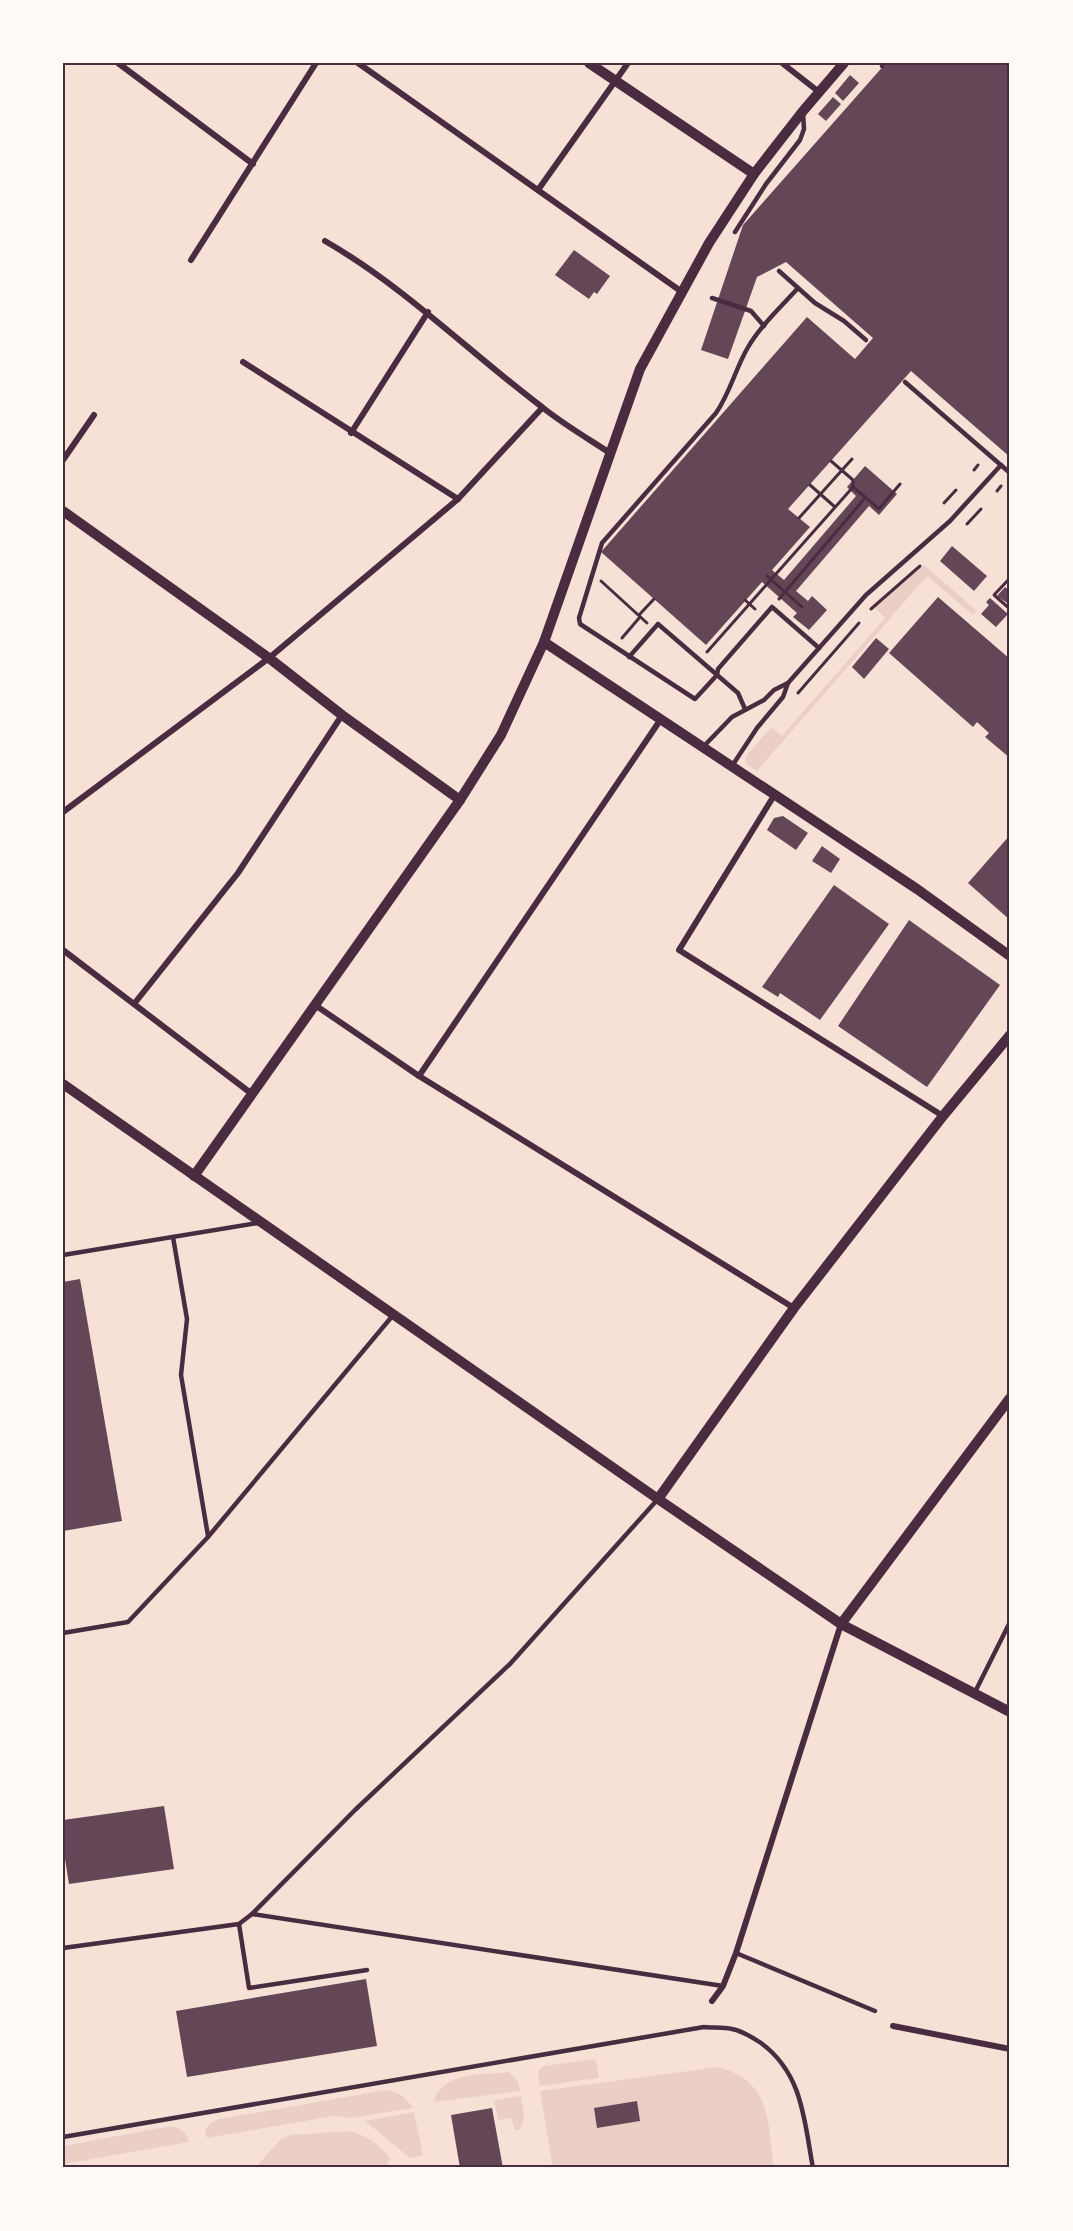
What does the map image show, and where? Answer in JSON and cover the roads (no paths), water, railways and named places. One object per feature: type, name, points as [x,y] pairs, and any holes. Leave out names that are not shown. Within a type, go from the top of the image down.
[{"type":"street","points":[[118,63],[253,164]]},
{"type":"street","points":[[191,260],[316,63]]},
{"type":"street","points":[[358,63],[682,292]]},
{"type":"street","points":[[589,63],[754,174]]},
{"type":"street","points":[[538,190],[628,63]]},
{"type":"street","points":[[782,63],[819,92]]},
{"type":"street","points":[[194,1176],[460,800],[501,735],[544,642],[640,369],[709,243],[754,174],[844,63]]},
{"type":"street","points":[[325,241],[360,261],[428,312],[542,408],[610,453]]},
{"type":"street","points":[[351,433],[428,312]]},
{"type":"street","points":[[243,362],[351,433],[458,499]]},
{"type":"street","points":[[63,812],[269,658],[458,499],[542,408]]},
{"type":"street","points":[[63,460],[94,415]]},
{"type":"street","points":[[63,511],[269,658],[342,715],[460,800]]},
{"type":"street","points":[[544,642],[917,889],[1010,956]]},
{"type":"street","points":[[134,1004],[238,873],[342,715]]},
{"type":"street","points":[[419,1076],[661,719]]},
{"type":"street","points":[[775,794],[679,950],[943,1116]]},
{"type":"street","points":[[63,950],[252,1094]]},
{"type":"street","points":[[315,1005],[419,1076],[795,1308]]},
{"type":"street","points":[[658,1499],[795,1308],[943,1116],[1010,1035]]},
{"type":"street","points":[[63,1084],[840,1624],[1010,1712]]},
{"type":"street","points":[[712,2001],[723,1986],[736,1953],[840,1624],[1010,1398]]},
{"type":"street","points":[[892,2026],[1010,2049]]},
{"type":"lane","points":[[735,232],[766,184],[800,140],[804,129],[803,111]]},
{"type":"lane","points":[[779,271],[815,303],[844,321],[866,340]]},
{"type":"lane","points":[[798,288],[747,349],[724,402],[716,413],[602,543],[579,618],[580,624],[695,699],[772,607],[819,648]]},
{"type":"lane","points":[[712,298],[751,311],[764,326]]},
{"type":"lane","points":[[905,382],[1010,473]]},
{"type":"lane","points":[[703,747],[732,717],[788,683],[866,595],[950,521],[1001,465]]},
{"type":"lane","points":[[629,657],[658,624],[738,693],[746,709]]},
{"type":"lane","points":[[732,766],[757,728],[783,697],[788,683]]},
{"type":"lane","points":[[63,1255],[261,1223]]},
{"type":"lane","points":[[173,1237],[187,1319],[181,1375],[208,1537]]},
{"type":"lane","points":[[63,1633],[128,1622],[208,1537],[394,1314]]},
{"type":"lane","points":[[63,1948],[239,1924],[510,1664],[658,1499]]},
{"type":"lane","points":[[974,1695],[1010,1622]]},
{"type":"lane","points":[[252,1914],[723,1986]]},
{"type":"lane","points":[[239,1924],[249,1988],[367,1970]]},
{"type":"lane","points":[[736,1953],[875,2011]]},
{"type":"lane","points":[[63,2137],[704,2027],[733,2029],[752,2037],[774,2053],[792,2077],[802,2108],[813,2168]]}]
